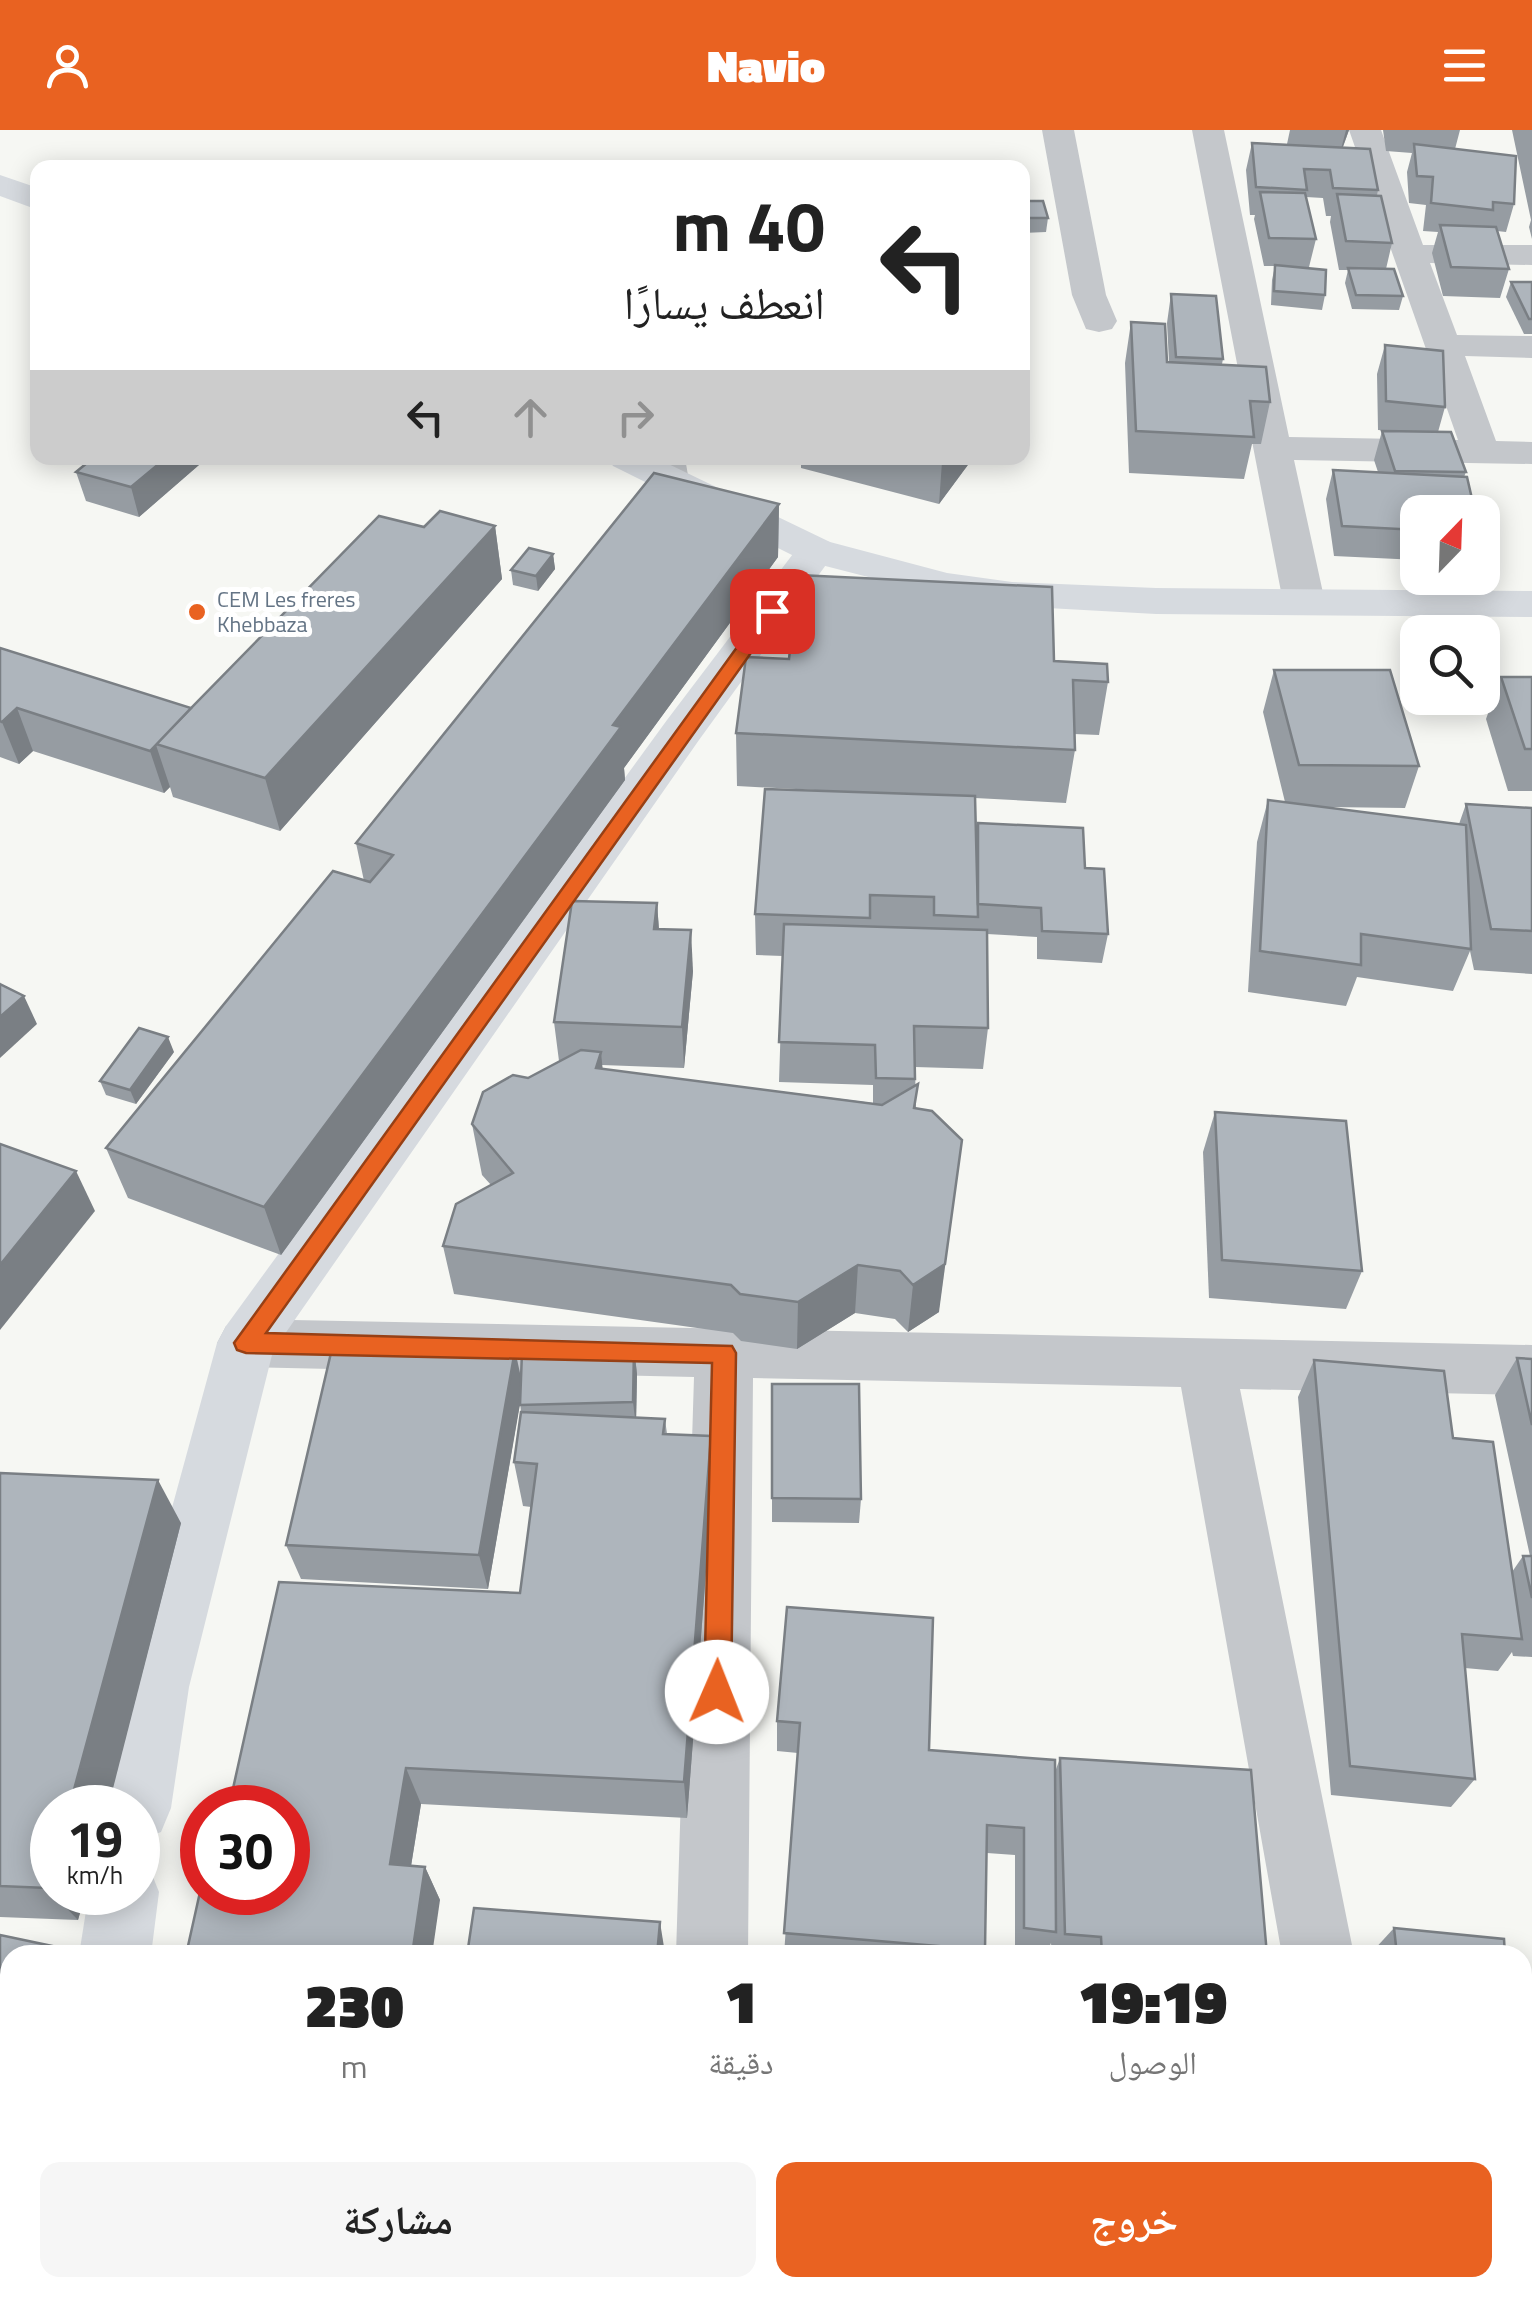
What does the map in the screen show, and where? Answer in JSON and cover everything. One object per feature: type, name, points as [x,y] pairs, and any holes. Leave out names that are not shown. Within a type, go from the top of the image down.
[{"type":"street","points":[[1058,130],[1089,295],[1100,320]]},
{"type":"street","points":[[1208,130],[1304,602]]},
{"type":"street","points":[[1365,130],[1480,452]]},
{"type":"street","points":[[0,185],[30,197]]},
{"type":"street","points":[[1408,252],[1532,254]]},
{"type":"street","points":[[1441,345],[1532,348]]},
{"type":"street","points":[[1274,448],[1532,453]]},
{"type":"street","points":[[676,469],[816,551],[946,584],[1012,594],[1156,601],[1532,604]]},
{"type":"street","points":[[141,1785],[156,1687],[246,1343],[614,826],[816,551]]},
{"type":"street","points":[[246,1343],[1532,1370]]},
{"type":"street","points":[[712,1945],[724,1353]]},
{"type":"street","points":[[1206,1363],[1316,1945]]},
{"type":"street","points":[[116,1945],[121,1915]]},
{"type":"building","points":[[1252,143],[1370,149],[1378,190],[1333,188],[1330,170],[1304,169],[1307,190],[1256,187]]},
{"type":"building","points":[[1414,144],[1516,156],[1514,204],[1493,202],[1493,210],[1431,203],[1433,177],[1417,176]]},
{"type":"building","points":[[1260,192],[1305,193],[1316,239],[1269,238]]},
{"type":"building","points":[[1337,194],[1381,196],[1392,243],[1346,241]]},
{"type":"building","points":[[1030,201],[1043,201],[1048,218],[1030,218]]},
{"type":"building","points":[[1440,225],[1496,227],[1509,269],[1451,267]]},
{"type":"building","points":[[1275,265],[1326,270],[1325,295],[1274,291]]},
{"type":"building","points":[[1348,268],[1394,269],[1403,296],[1356,295]]},
{"type":"building","points":[[1511,282],[1532,282],[1532,319],[1529,319]]},
{"type":"building","points":[[1171,294],[1216,296],[1223,359],[1176,357]]},
{"type":"building","points":[[1131,322],[1165,324],[1167,362],[1266,367],[1270,402],[1250,401],[1254,437],[1136,431]]},
{"type":"building","points":[[1385,345],[1443,351],[1445,407],[1386,401]]},
{"type":"building","points":[[1382,431],[1451,432],[1466,472],[1395,471]]},
{"type":"building","points":[[84,465],[158,465],[131,487],[76,472]]},
{"type":"building","points":[[1333,470],[1467,477],[1471,495],[1400,495],[1400,529],[1342,526]]},
{"type":"building","points":[[654,473],[779,504],[613,725],[621,727],[264,1207],[106,1148],[333,871],[370,882],[393,855],[356,843]]},
{"type":"building","points":[[440,511],[495,526],[265,778],[156,744],[379,516],[424,527]]},
{"type":"building","points":[[529,548],[553,554],[536,576],[511,570]]},
{"type":"building","points":[[798,575],[1052,587],[1054,661],[1107,664],[1108,682],[1073,680],[1075,750],[736,733],[746,657],[789,659]]},
{"type":"building","points":[[0,648],[191,708],[150,751],[17,708],[2,722]]},
{"type":"building","points":[[1274,670],[1390,670],[1400,715],[1404,715],[1419,766],[1299,765]]},
{"type":"building","points":[[1501,677],[1532,677],[1532,749],[1525,749]]},
{"type":"building","points":[[765,789],[975,796],[978,917],[934,915],[934,897],[870,895],[870,918],[755,914]]},
{"type":"building","points":[[1268,800],[1466,825],[1471,949],[1361,934],[1361,965],[1260,951]]},
{"type":"building","points":[[1466,804],[1532,808],[1532,931],[1491,929]]},
{"type":"building","points":[[978,823],[1083,828],[1085,868],[1104,869],[1108,934],[1042,931],[1041,908],[978,904]]},
{"type":"building","points":[[572,901],[657,903],[654,929],[691,930],[682,1027],[554,1022]]},
{"type":"building","points":[[784,924],[987,930],[988,1028],[914,1026],[915,1079],[876,1078],[875,1045],[779,1042]]},
{"type":"building","points":[[0,984],[24,996],[0,1017]]},
{"type":"building","points":[[139,1028],[168,1037],[130,1090],[100,1081]]},
{"type":"building","points":[[581,1050],[601,1052],[596,1068],[882,1105],[918,1084],[914,1108],[932,1111],[962,1140],[945,1264],[913,1285],[900,1271],[858,1265],[798,1302],[740,1294],[731,1285],[443,1246],[456,1204],[513,1173],[472,1124],[483,1092],[513,1075],[528,1078]]},
{"type":"building","points":[[1215,1112],[1346,1121],[1362,1271],[1222,1260]]},
{"type":"building","points":[[0,1144],[76,1171],[0,1265]]},
{"type":"building","points":[[334,1340],[515,1350],[479,1555],[286,1545]]},
{"type":"building","points":[[634,1348],[633,1402],[520,1405],[522,1352]]},
{"type":"building","points":[[1517,1358],[1532,1359],[1532,1425]]},
{"type":"building","points":[[1314,1360],[1444,1371],[1453,1438],[1493,1442],[1522,1639],[1462,1634],[1475,1779],[1350,1766]]},
{"type":"building","points":[[772,1384],[859,1384],[861,1499],[772,1498]]},
{"type":"building","points":[[521,1412],[665,1419],[663,1434],[711,1436],[684,1782],[406,1768],[390,1864],[425,1867],[413,1945],[188,1945],[195,1915],[310,1915],[310,1785],[234,1785],[279,1582],[520,1593],[537,1464],[514,1462]]},
{"type":"building","points":[[0,1473],[158,1480],[75,1785],[30,1785],[30,1887],[0,1886]]},
{"type":"building","points":[[1523,1556],[1532,1556],[1532,1598]]},
{"type":"building","points":[[787,1607],[933,1618],[929,1750],[1055,1760],[1056,1932],[1024,1928],[1024,1828],[987,1825],[985,1945],[926,1945],[784,1933],[800,1723],[777,1721]]},
{"type":"building","points":[[1060,1758],[1251,1770],[1266,1945],[1101,1945],[1101,1937],[1065,1934]]},
{"type":"building","points":[[474,1908],[660,1922],[658,1945],[468,1945]]},
{"type":"building","points":[[1394,1928],[1504,1939],[1504,1945],[1396,1945]]},
{"type":"building","points":[[0,1935],[47,1945],[0,1945]]},
{"type":"place","name":"CEM Les freres Khebbaza","points":[[197,612]]},
{"type":"route","points":[[717,1692],[724,1353],[246,1343],[544,923],[772,611]]}]
